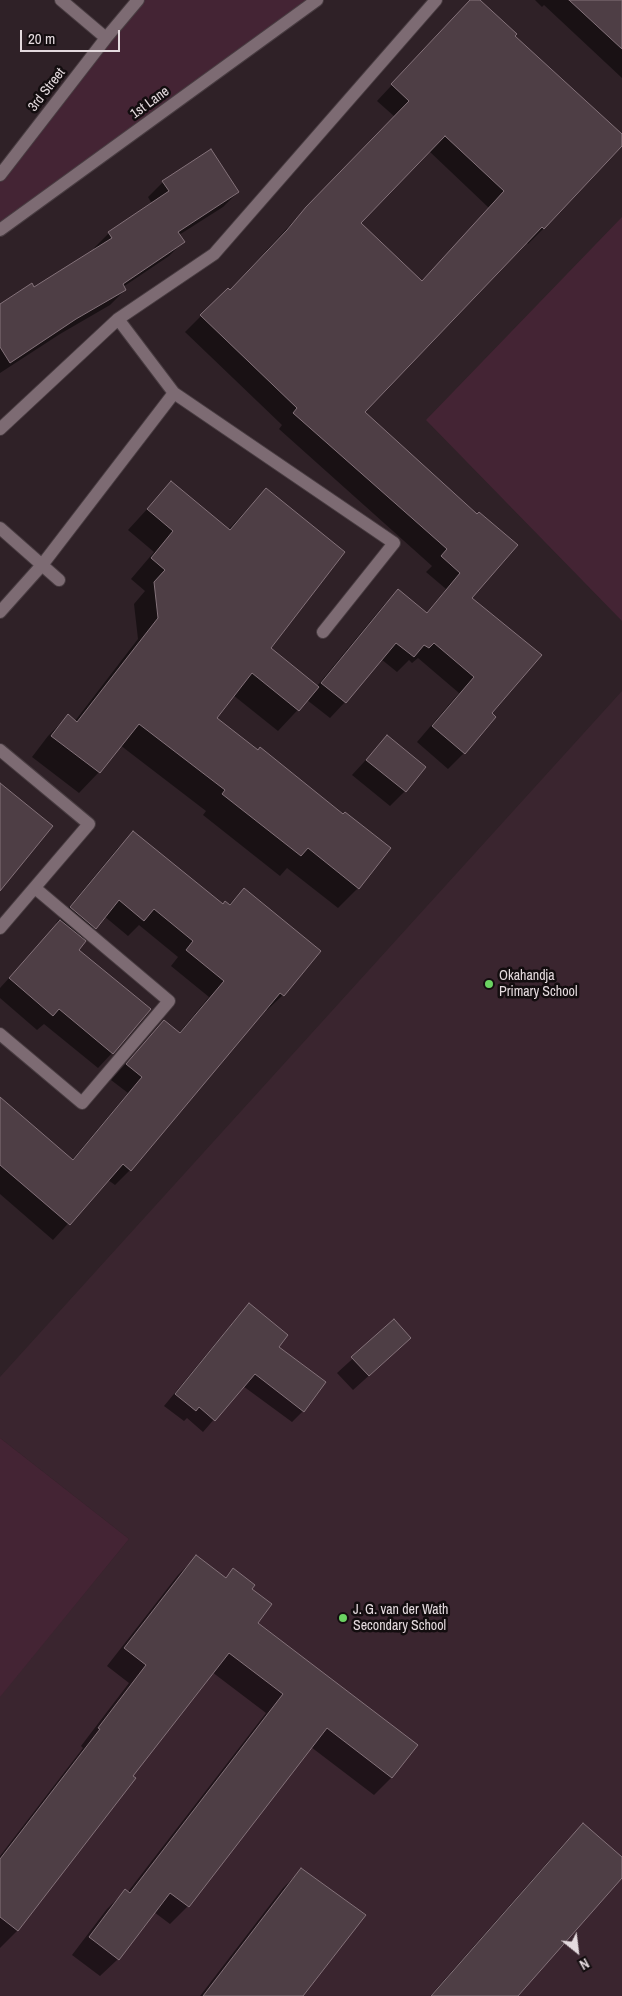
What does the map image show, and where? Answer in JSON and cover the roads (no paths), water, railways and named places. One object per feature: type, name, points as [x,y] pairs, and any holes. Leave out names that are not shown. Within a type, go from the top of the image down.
[{"type":"street","points":[[61,0],[106,38]]},
{"type":"street","name":"3rd Street","points":[[0,175],[106,38],[138,0]]},
{"type":"street","name":"1st Lane","points":[[0,230],[318,0]]},
{"type":"street","points":[[0,428],[118,319],[214,254],[436,0]]},
{"type":"street","points":[[118,319],[174,393],[394,543],[323,632]]},
{"type":"street","points":[[0,612],[42,565],[174,393]]},
{"type":"street","points":[[0,528],[59,580]]},
{"type":"street","points":[[0,750],[89,824],[0,928]]},
{"type":"street","points":[[0,1034],[82,1103],[169,1001],[35,888]]},
{"type":"place","name":"Okahandja Primary School","points":[[489,984]]},
{"type":"place","name":"J. G. van der Wath Secondary School","points":[[343,1618]]}]
